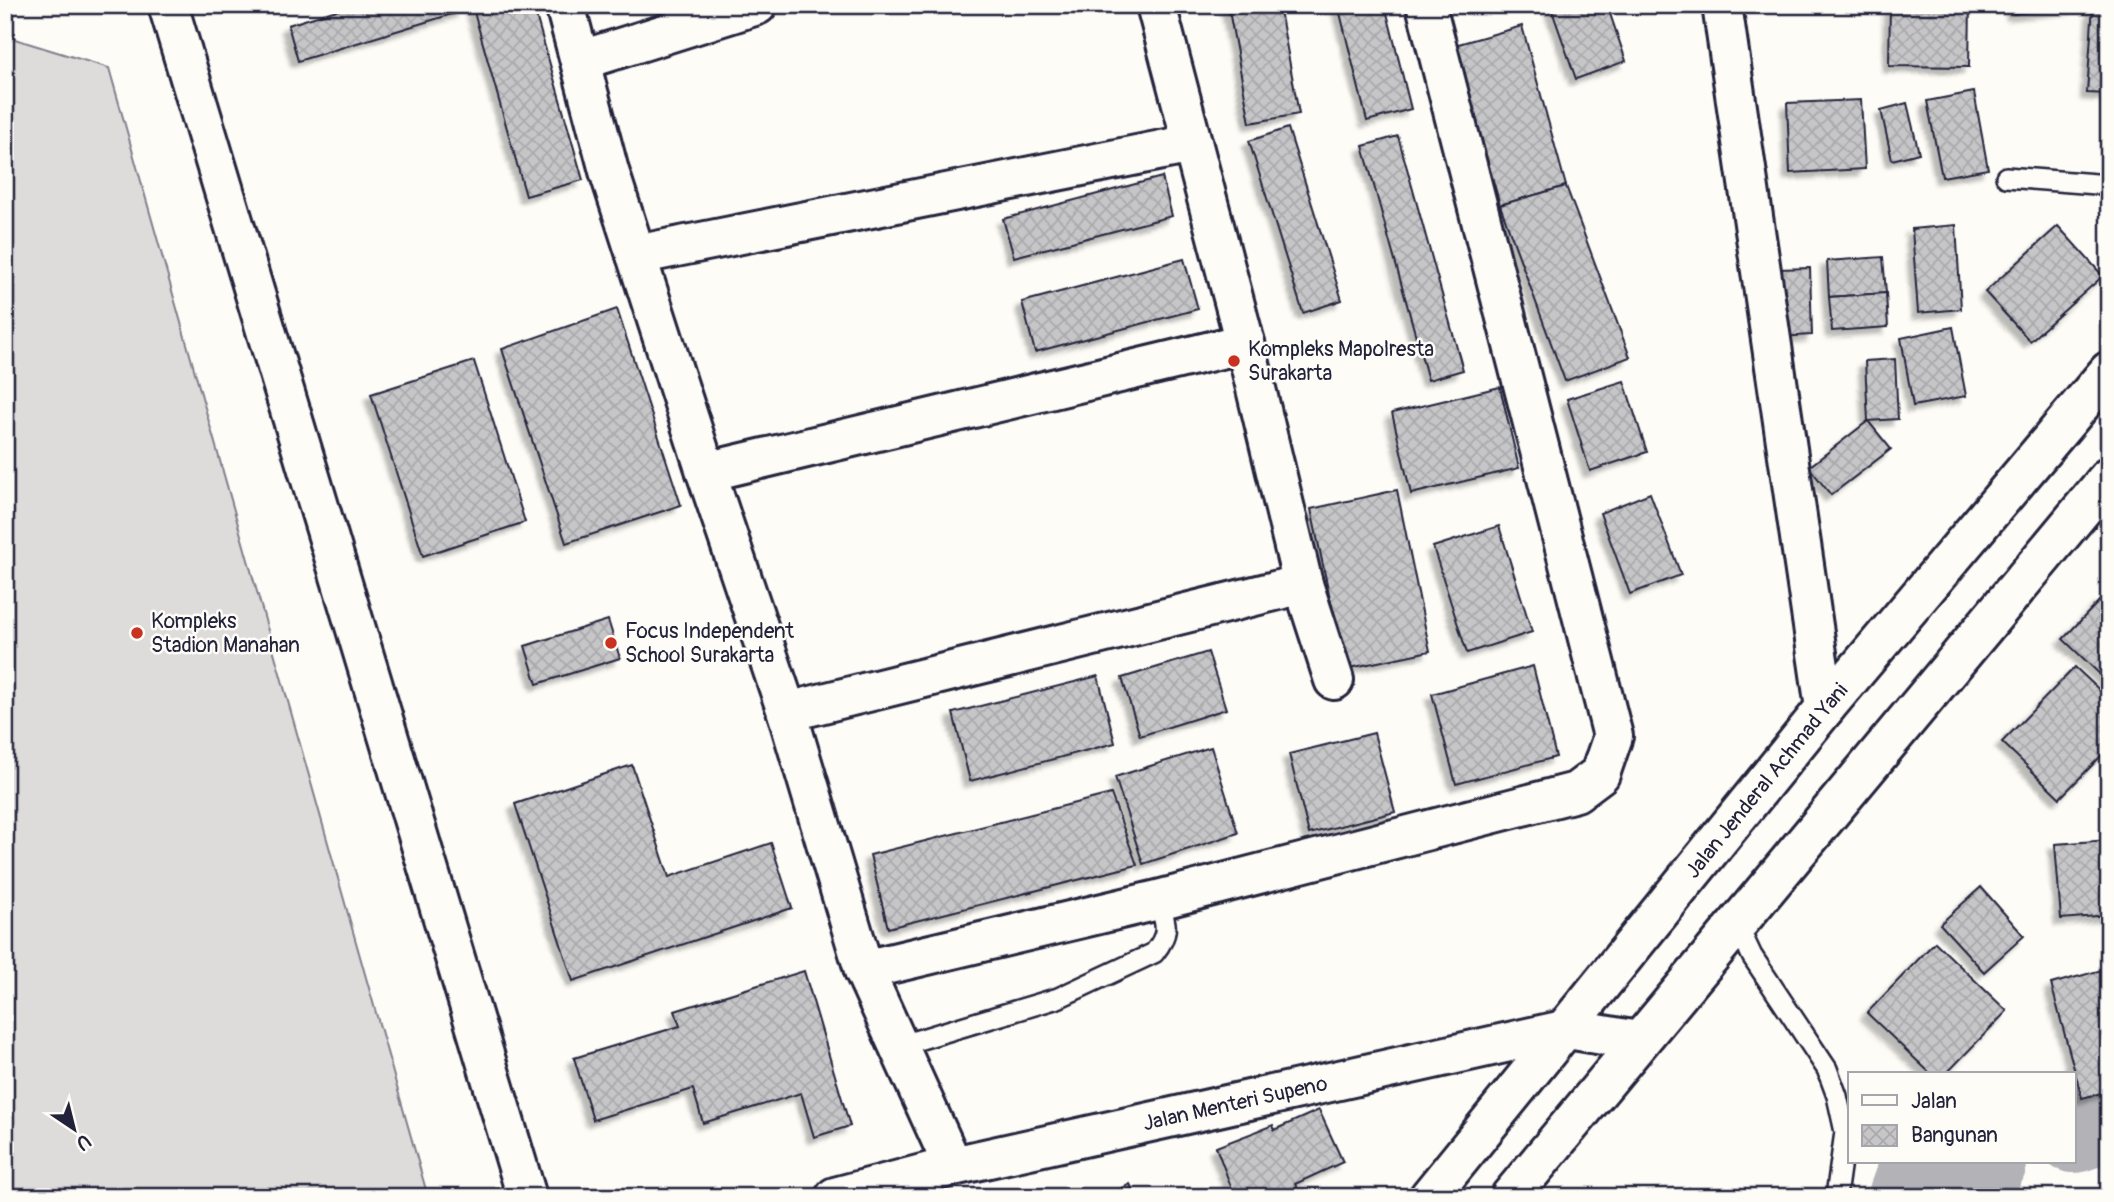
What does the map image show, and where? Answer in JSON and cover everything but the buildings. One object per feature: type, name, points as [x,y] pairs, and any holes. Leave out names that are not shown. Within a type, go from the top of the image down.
[{"type":"street","points":[[168,5],[527,1197]]},
{"type":"street","points":[[565,5],[582,60],[609,171],[706,472],[788,712],[864,971],[953,1166]]},
{"type":"street","points":[[582,60],[758,5]]},
{"type":"street","points":[[1156,5],[1245,343],[1303,584],[1334,680]]},
{"type":"street","points":[[864,971],[1158,900],[1576,792],[1600,774],[1613,736],[1426,5]]},
{"type":"street","points":[[1722,5],[1825,708]]},
{"type":"street","points":[[636,255],[1192,144]]},
{"type":"street","points":[[706,472],[1245,343]]},
{"type":"street","name":"Jalan Jenderal Achmad Yani","points":[[1429,1197],[1568,1029],[1825,708],[2109,371]]},
{"type":"street","points":[[1510,1197],[1735,922],[2107,482]]},
{"type":"street","points":[[788,712],[1303,584]]},
{"type":"street","name":"Jalan Menteri Supeno","points":[[835,1197],[953,1166],[1568,1029],[1638,1041]]},
{"type":"lane","points":[[2007,177],[2109,184]]},
{"type":"lane","points":[[898,1046],[1058,998],[1154,953],[1165,940],[1166,926],[1158,900]]},
{"type":"lane","points":[[1735,922],[1752,956],[1827,1069],[1837,1096],[1845,1132],[1837,1189]]},
{"type":"shaded area","name":"Kompleks Stadion Manahan","points":[[5,36],[109,68],[428,1197],[5,1197]]},
{"type":"waterway","points":[[2076,1130],[2109,1119]]},
{"type":"waterway","points":[[1910,1197],[1914,1186],[1979,1164]]},
{"type":"place","name":"Kompleks Mapolresta Surakarta","points":[[1234,361]]},
{"type":"place","name":"Kompleks Stadion Manahan","points":[[137,633]]},
{"type":"place","name":"Focus Independent School Surakarta","points":[[611,643]]}]
